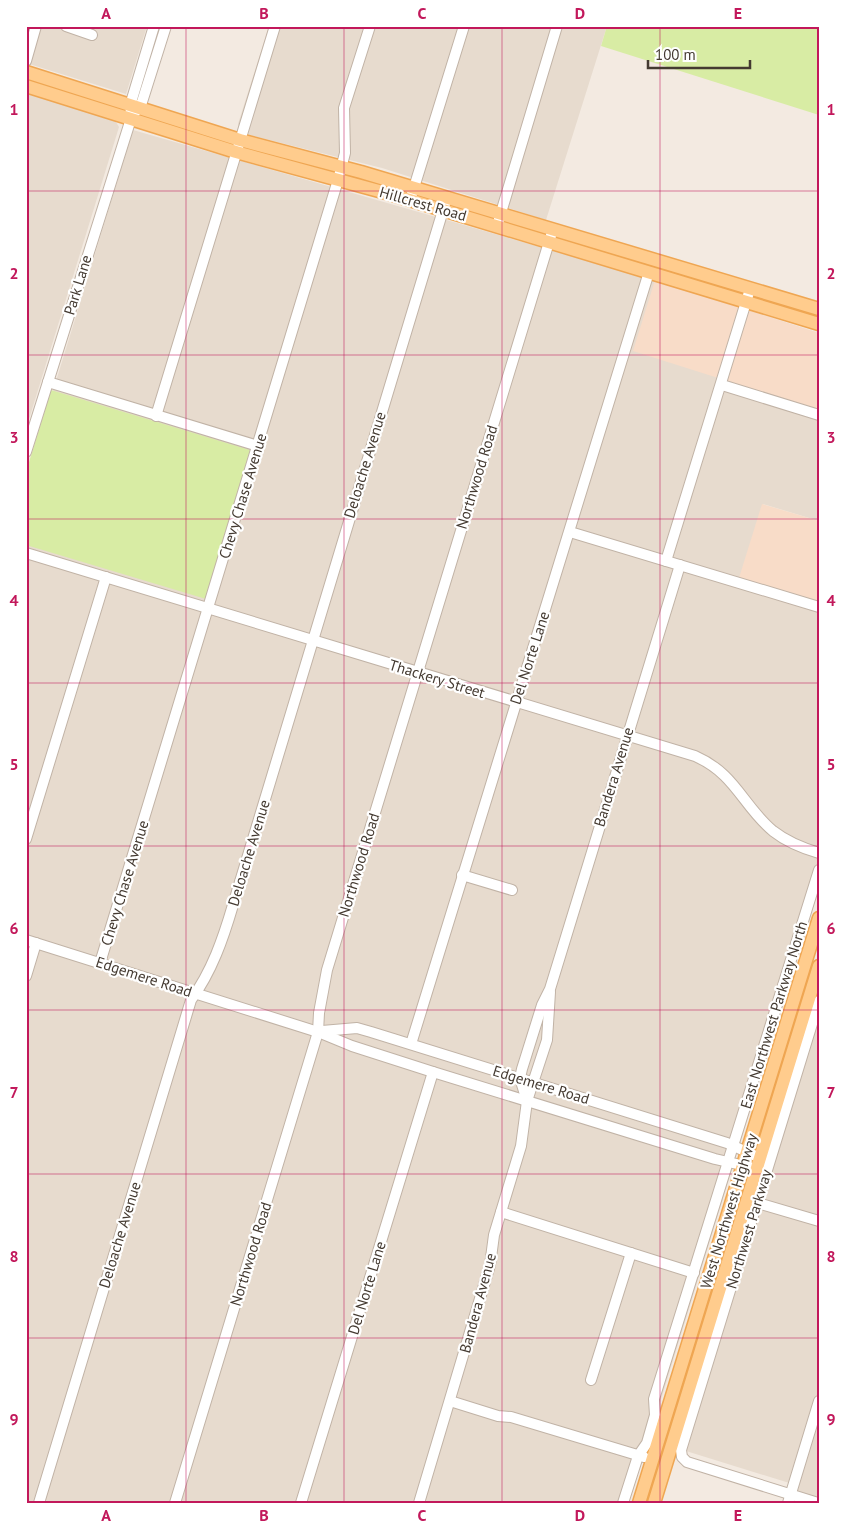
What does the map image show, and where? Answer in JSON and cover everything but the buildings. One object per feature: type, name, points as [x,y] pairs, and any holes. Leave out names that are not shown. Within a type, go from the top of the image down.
[{"type":"main road","name":"Hillcrest Road","points":[[26,72],[135,106],[238,146]]},
{"type":"main road","name":"Hillcrest Road","points":[[26,86],[131,119],[340,173],[551,235],[748,296],[815,323]]},
{"type":"main road","name":"Hillcrest Road","points":[[748,296],[817,309]]},
{"type":"main road","points":[[815,323],[817,309]]},
{"type":"main road","name":"West Northwest Highway","points":[[639,1503],[819,918]]},
{"type":"main road","name":"West Northwest Highway","points":[[654,1503],[819,966]]},
{"type":"main road","points":[[645,1503],[652,1476],[652,1461]]},
{"type":"street","points":[[26,61],[36,26]]},
{"type":"street","points":[[66,26],[92,35]]},
{"type":"street","name":"Park Lane","points":[[26,452],[135,106],[154,26]]},
{"type":"street","name":"Park Lane","points":[[135,106],[142,102],[166,26]]},
{"type":"street","points":[[156,416],[275,26]]},
{"type":"street","name":"Chevy Chase Avenue","points":[[100,963],[340,173],[345,148],[344,108],[370,26]]},
{"type":"street","points":[[412,194],[464,26]]},
{"type":"street","points":[[499,220],[558,26]]},
{"type":"street","name":"Deloache Avenue","points":[[39,1503],[191,1000],[219,949],[445,204]]},
{"type":"street","name":"Northwood Road","points":[[175,1503],[318,1032],[319,1013],[327,970],[551,235]]},
{"type":"street","name":"Del Norte Lane","points":[[411,1044],[515,702],[654,267]]},
{"type":"street","points":[[666,561],[748,296]]},
{"type":"street","points":[[48,382],[258,446]]},
{"type":"street","points":[[722,385],[819,415]]},
{"type":"street","points":[[570,532],[819,607]]},
{"type":"street","name":"Thackery Street","points":[[26,553],[706,761],[731,780],[772,830],[795,845],[819,853]]},
{"type":"street","name":"Bandera Avenue","points":[[527,1101],[520,1078],[542,1005],[550,989],[626,736],[680,565]]},
{"type":"street","points":[[26,839],[106,577]]},
{"type":"street","name":"East Northwest Parkway North","points":[[623,1503],[638,1456],[647,1443],[655,1415],[654,1399],[819,870]]},
{"type":"street","points":[[462,875],[512,890]]},
{"type":"street","points":[[26,976],[31,941]]},
{"type":"street","name":"Edgemere Road","points":[[31,941],[318,1032],[352,1046],[433,1072],[729,1163],[743,1166],[758,1163]]},
{"type":"street","name":"Bandera Avenue","points":[[419,1503],[490,1265],[494,1235],[521,1146],[527,1101],[547,1040],[550,989]]},
{"type":"street","name":"Northwest Parkway","points":[[789,1498],[687,1462],[682,1457],[681,1450],[819,1001]]},
{"type":"street","points":[[352,1046],[357,1028]]},
{"type":"street","name":"Edgemere Road","points":[[318,1032],[357,1028],[411,1044],[734,1145],[747,1152],[758,1163]]},
{"type":"street","name":"Del Norte Lane","points":[[301,1503],[433,1072]]},
{"type":"street","points":[[758,1203],[819,1221]]},
{"type":"street","points":[[501,1212],[694,1272]]},
{"type":"street","points":[[591,1380],[631,1253]]},
{"type":"street","points":[[818,1503],[789,1498],[819,1401]]},
{"type":"street","points":[[450,1402],[498,1416],[511,1417],[652,1461]]},
{"type":"shaded area","points":[[26,26],[147,26],[126,94],[26,63]]},
{"type":"shaded area","points":[[269,26],[607,26],[546,220],[382,168],[241,133],[238,124]]},
{"type":"shaded area","points":[[26,92],[114,119],[119,127],[26,429]]},
{"type":"shaded area","points":[[133,130],[655,280],[819,410],[819,521],[763,504],[819,602],[819,888],[629,1503],[26,1503],[26,479]]},
{"type":"shaded area","points":[[655,280],[819,333],[819,410],[633,351]]},
{"type":"shaded area","points":[[762,504],[819,521],[819,602],[739,578]]},
{"type":"shaded area","points":[[819,1008],[819,1503],[794,1503],[799,1486],[686,1451]]},
{"type":"green space","points":[[607,26],[819,26],[819,115],[601,46]]},
{"type":"green space","points":[[51,390],[250,450],[206,599],[26,545],[26,472]]}]
